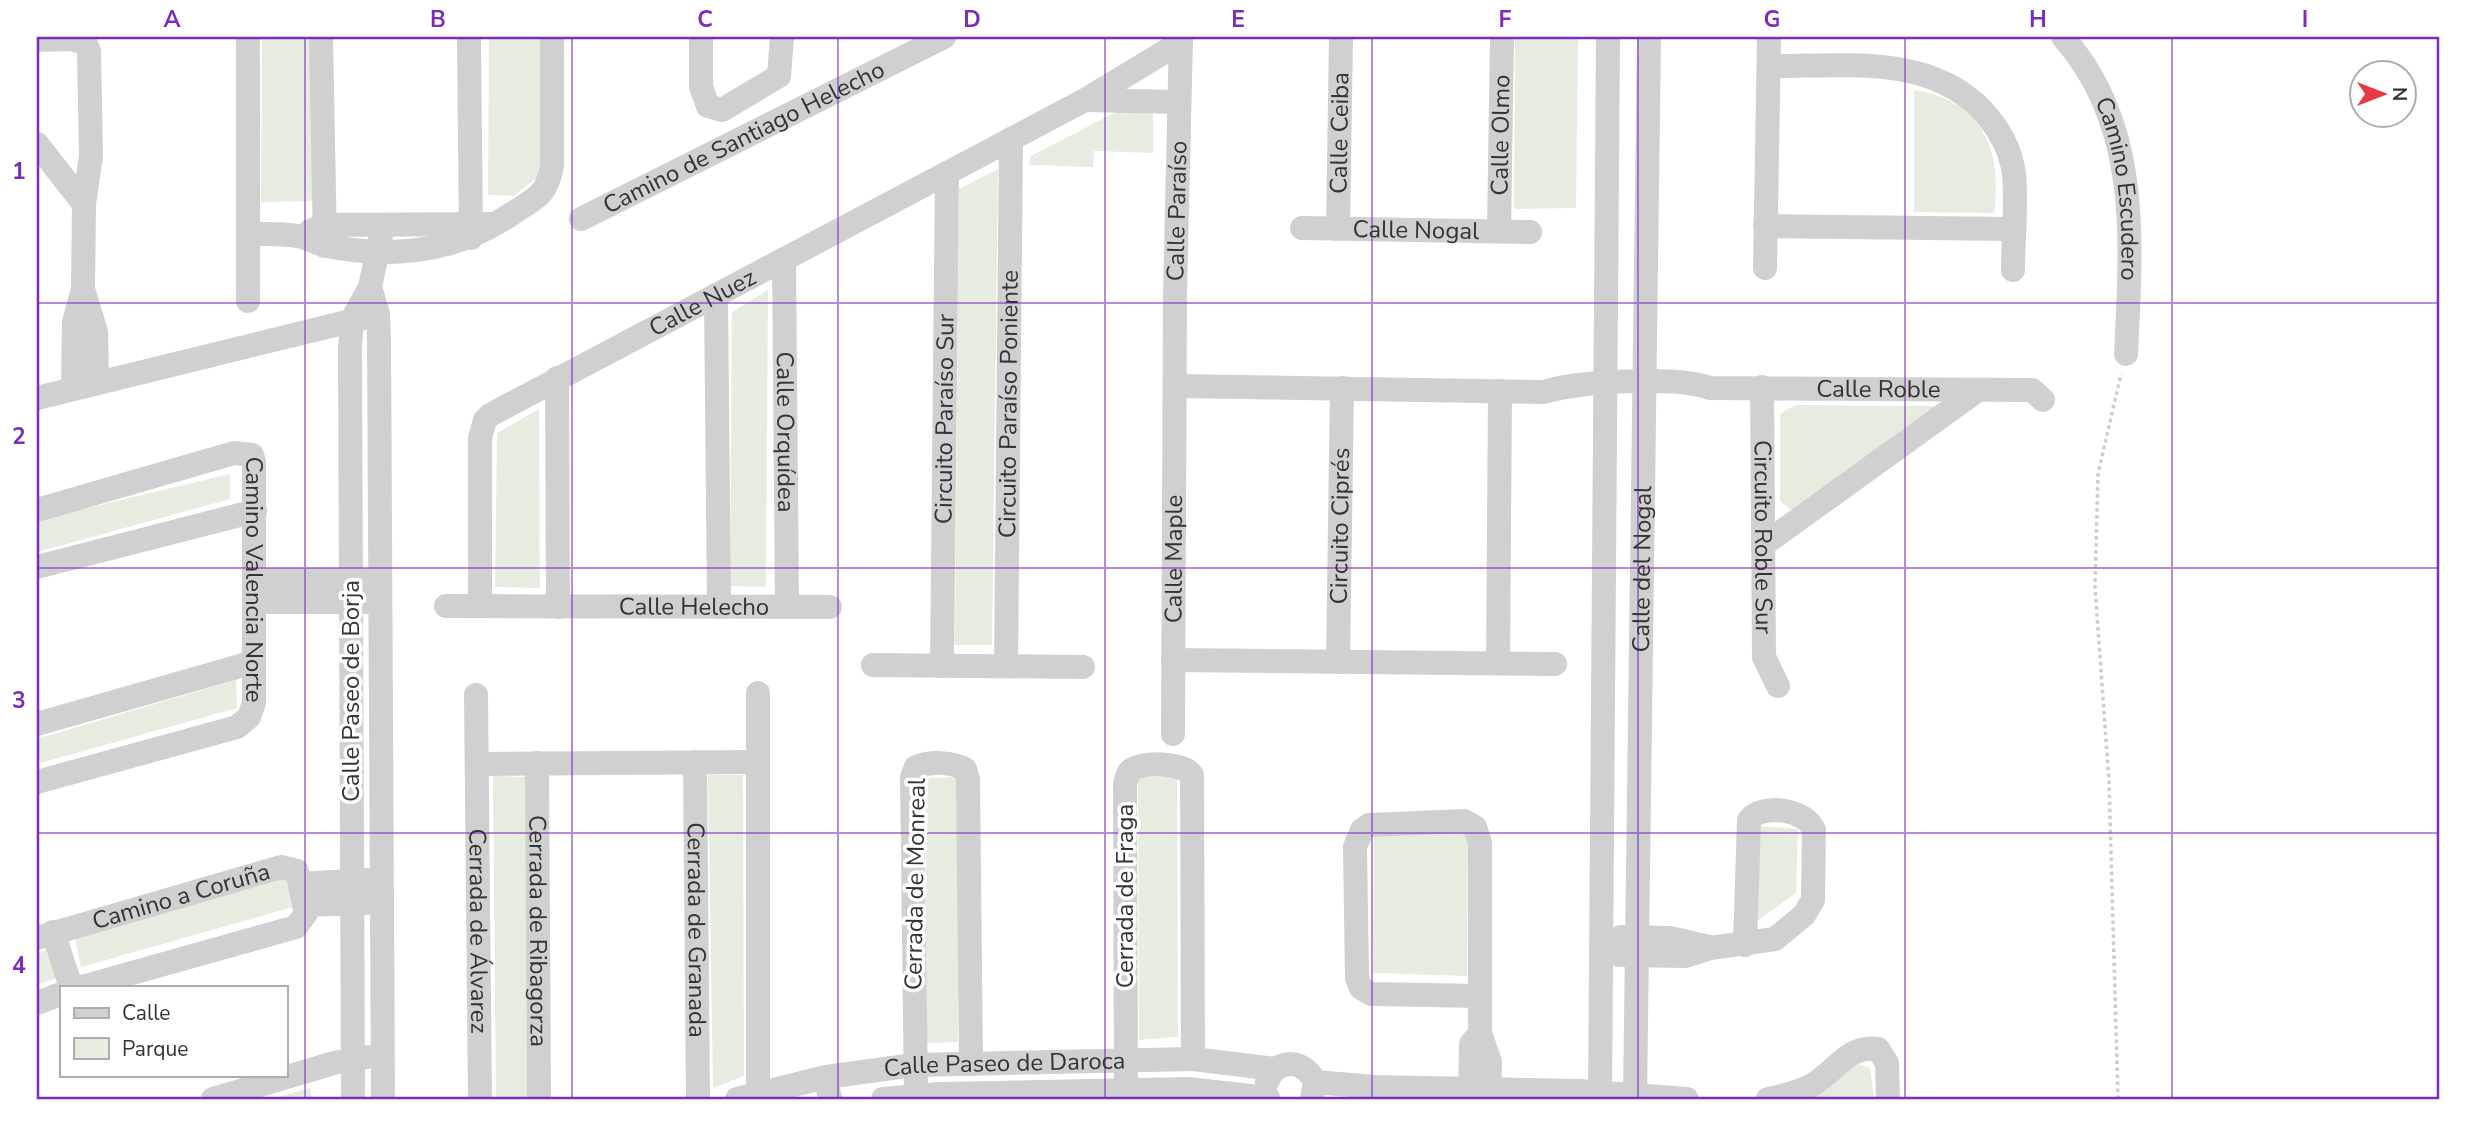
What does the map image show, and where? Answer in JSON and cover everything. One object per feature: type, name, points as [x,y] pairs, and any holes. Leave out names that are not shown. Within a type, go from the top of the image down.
[{"type":"street","points":[[248,37],[248,301]]},
{"type":"street","points":[[321,37],[325,236]]},
{"type":"street","points":[[469,37],[471,231]]},
{"type":"street","points":[[325,236],[378,250],[442,248],[471,231],[498,224],[542,194],[548,185],[552,166],[552,37]]},
{"type":"street","points":[[701,37],[701,87],[708,106],[713,110],[722,110],[779,76],[782,37]]},
{"type":"street","name":"Camino de Santiago Helecho","points":[[581,219],[944,37]]},
{"type":"street","name":"Calle Ceiba","points":[[1338,229],[1341,37]]},
{"type":"street","name":"Calle Olmo","points":[[1499,231],[1502,37]]},
{"type":"street","name":"Calle del Nogal","points":[[1600,1096],[1608,37]]},
{"type":"street","name":"Calle del Nogal","points":[[1635,1097],[1649,37]]},
{"type":"street","points":[[1765,268],[1769,37]]},
{"type":"street","name":"Camino Escudero","points":[[2063,37],[2102,94],[2121,147],[2127,191],[2129,244],[2126,355]]},
{"type":"street","points":[[37,40],[73,39],[86,44],[89,51],[91,156],[84,204],[83,289],[74,323],[85,386]]},
{"type":"street","name":"Calle Nuez","points":[[480,607],[482,428],[485,420],[497,410],[1085,100],[1181,39]]},
{"type":"street","name":"Calle Paraíso","points":[[1176,386],[1181,39]]},
{"type":"street","points":[[1769,66],[1889,67],[1926,74],[1948,83],[1970,98],[1988,117],[2009,153],[2014,175],[2013,270]]},
{"type":"street","name":"Calle Nuez","points":[[1085,100],[1179,102]]},
{"type":"street","name":"Circuito Paraíso Poniente","points":[[1006,666],[1011,139]]},
{"type":"street","points":[[37,144],[84,204]]},
{"type":"street","name":"Circuito Paraíso Sur","points":[[942,666],[947,173]]},
{"type":"street","points":[[248,234],[325,236],[383,226],[471,231]]},
{"type":"street","name":"Calle Paseo de Borja","points":[[353,1099],[352,320],[370,287],[383,226]]},
{"type":"street","points":[[1765,226],[2013,229]]},
{"type":"street","name":"Calle Nogal","points":[[1302,229],[1530,232]]},
{"type":"street","name":"Calle Orquídea","points":[[784,259],[787,607]]},
{"type":"street","name":"Calle Paseo de Borja","points":[[370,287],[378,314],[383,1099]]},
{"type":"street","points":[[716,295],[719,607]]},
{"type":"street","points":[[37,398],[378,314]]},
{"type":"street","points":[[557,379],[558,607]]},
{"type":"street","points":[[1176,386],[1544,392],[1566,385],[1606,391]]},
{"type":"street","name":"Calle Maple","points":[[1173,734],[1176,386]]},
{"type":"street","name":"Calle Roble","points":[[1606,391],[1646,390],[1690,396],[1710,388],[1762,387],[2032,390],[2043,400]]},
{"type":"street","name":"Circuito Roble Sur","points":[[1762,387],[1765,657],[1778,686]]},
{"type":"street","name":"Circuito Ciprés","points":[[1338,662],[1342,388]]},
{"type":"street","points":[[1763,545],[1978,390]]},
{"type":"street","points":[[1498,663],[1500,391]]},
{"type":"street","name":"Camino Valencia Norte","points":[[37,510],[242,452],[252,455],[254,462],[254,703],[249,717],[237,726],[37,782]]},
{"type":"street","points":[[37,567],[255,511]]},
{"type":"street","points":[[255,591],[380,591]]},
{"type":"street","name":"Calle Helecho","points":[[446,607],[830,607]]},
{"type":"street","points":[[1174,660],[1555,664]]},
{"type":"street","points":[[37,724],[254,662]]},
{"type":"street","points":[[873,665],[1083,667]]},
{"type":"street","points":[[747,1096],[758,693]]},
{"type":"street","name":"Cerrada de Álvarez","points":[[476,695],[480,1099]]},
{"type":"street","name":"Cerrada de Granada","points":[[695,762],[698,1099]]},
{"type":"street","points":[[477,764],[758,762]]},
{"type":"street","name":"Cerrada de Ribagorza","points":[[537,763],[539,1099]]},
{"type":"street","name":"Cerrada de Monreal","points":[[916,1096],[912,776],[916,767],[924,764],[956,764],[965,768],[968,779],[971,1064]]},
{"type":"street","name":"Cerrada de Fraga","points":[[1126,1091],[1125,782],[1129,772],[1137,766],[1181,765],[1188,768],[1192,775],[1193,1059]]},
{"type":"street","points":[[1602,945],[1635,946],[1685,956],[1710,948],[1745,945],[1775,939],[1804,915],[1813,900],[1814,830],[1809,819],[1796,812],[1759,812],[1749,820],[1745,945]]},
{"type":"street","points":[[1479,996],[1371,994],[1361,988],[1357,978],[1355,847],[1362,830],[1369,825],[1464,821],[1475,827],[1480,843],[1480,1033],[1490,1062],[1479,1094]]},
{"type":"street","name":"Camino a Coruña","points":[[70,986],[45,935],[281,867],[297,871],[302,895],[381,891]]},
{"type":"street","points":[[86,986],[296,926],[306,913],[302,895]]},
{"type":"street","points":[[37,1003],[60,994]]},
{"type":"street","points":[[1768,1099],[1812,1085],[1855,1050],[1878,1049],[1887,1063],[1888,1099]]},
{"type":"street","points":[[213,1099],[352,1058],[381,1056]]},
{"type":"street","name":"Calle Paseo de Daroca","points":[[747,1096],[827,1088],[914,1065],[1193,1059],[1275,1069],[1282,1064],[1298,1064],[1306,1068],[1313,1091]]},
{"type":"street","points":[[1269,1098],[1267,1082],[1275,1069]]},
{"type":"street","name":"Calle Paseo de Daroca","points":[[883,1099],[1201,1089],[1269,1098]]},
{"type":"street","points":[[1313,1091],[1687,1099]]},
{"type":"path","points":[[2118,1099],[2109,782],[2095,587],[2098,474],[2126,355]]},
{"type":"green space","points":[[262,37],[314,37],[314,201],[261,202]]},
{"type":"green space","points":[[489,37],[540,37],[540,175],[514,196],[488,195]]},
{"type":"green space","points":[[1515,37],[1578,37],[1576,208],[1514,209]]},
{"type":"green space","points":[[1914,90],[1956,105],[1972,117],[1983,132],[1991,149],[1995,169],[1994,213],[1914,212]]},
{"type":"green space","points":[[1116,112],[1153,113],[1153,153],[1094,151],[1093,167],[1029,165],[1031,156]]},
{"type":"green space","points":[[998,169],[992,645],[955,645],[959,189]]},
{"type":"green space","points":[[768,290],[766,587],[730,586],[732,312]]},
{"type":"green space","points":[[1795,405],[1942,406],[1791,510],[1780,501],[1780,414]]},
{"type":"green space","points":[[539,409],[540,588],[495,587],[497,433]]},
{"type":"green space","points":[[230,474],[230,499],[37,552],[37,520]]},
{"type":"green space","points":[[236,680],[237,708],[40,763],[37,739]]},
{"type":"green space","points":[[708,775],[743,775],[744,1076],[713,1088]]},
{"type":"green space","points":[[493,776],[526,777],[527,1099],[496,1099]]},
{"type":"green space","points":[[1177,776],[1178,1037],[1139,1040],[1138,777]]},
{"type":"green space","points":[[959,777],[958,1042],[927,1043],[925,778]]},
{"type":"green space","points":[[1757,826],[1798,829],[1796,893],[1757,921]]},
{"type":"green space","points":[[1468,831],[1467,976],[1373,973],[1374,836]]},
{"type":"green space","points":[[288,877],[293,907],[81,967],[75,938]]},
{"type":"green space","points":[[46,950],[56,978],[37,985],[37,953]]},
{"type":"green space","points":[[1857,1064],[1870,1068],[1874,1099],[1813,1099]]},
{"type":"green space","points":[[310,1088],[312,1099],[271,1099]]}]
